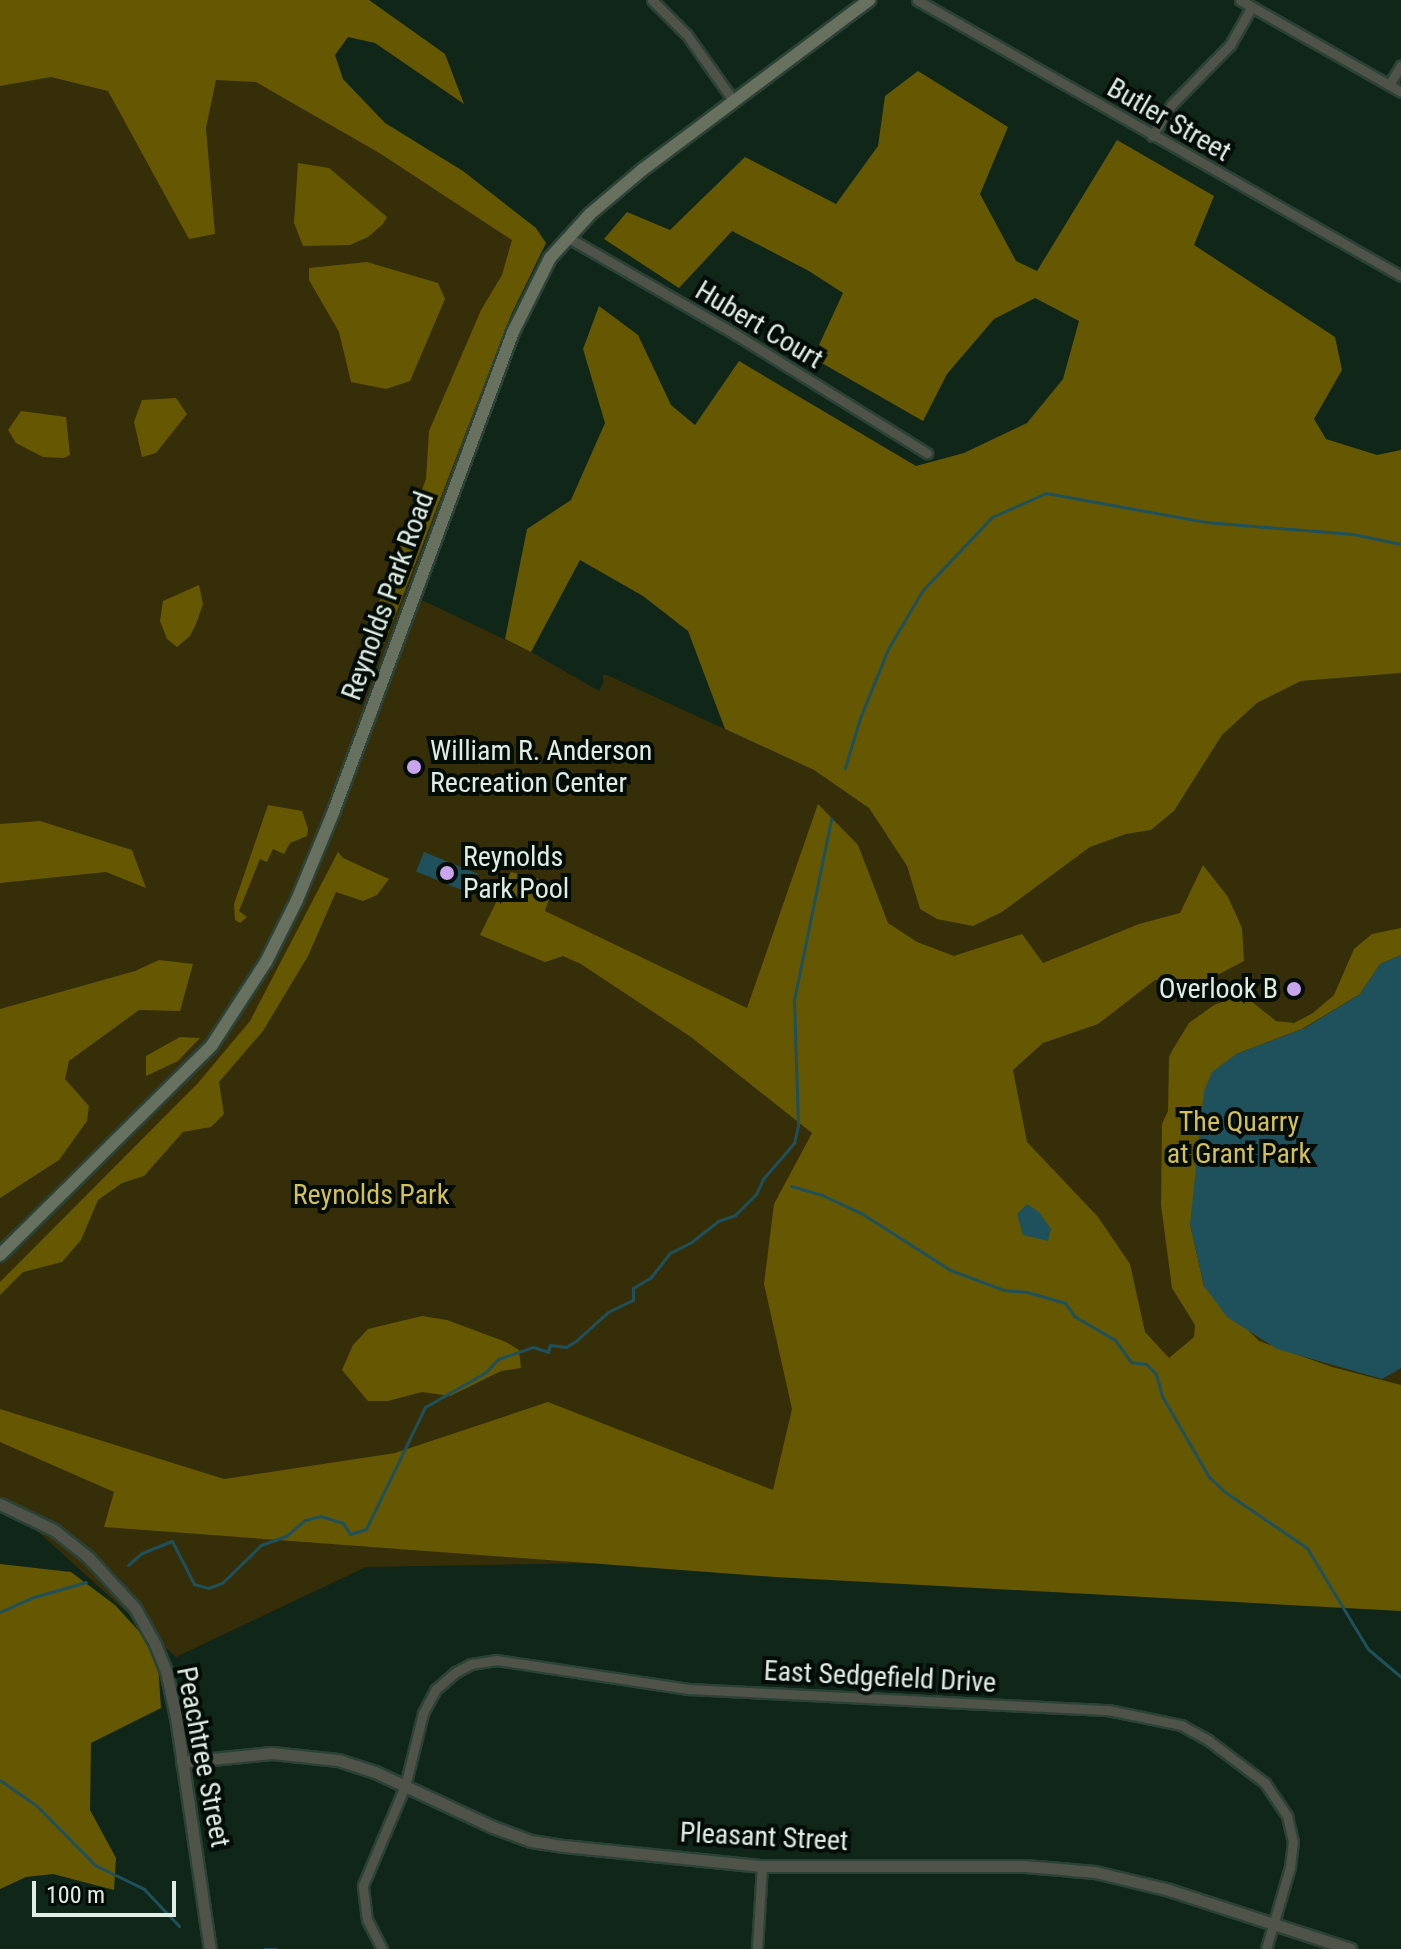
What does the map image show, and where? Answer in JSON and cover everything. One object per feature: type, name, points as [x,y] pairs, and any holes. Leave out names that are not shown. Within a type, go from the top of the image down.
[{"type":"main road","name":"Reynolds Park Road","points":[[0,1255],[212,1045],[266,962],[323,840],[513,332],[542,272],[567,237],[642,170],[869,0]]},
{"type":"street","points":[[652,0],[687,35],[733,100]]},
{"type":"street","name":"Butler Street","points":[[917,0],[1401,276]]},
{"type":"street","points":[[1240,0],[1401,92]]},
{"type":"street","points":[[1152,136],[1171,105],[1230,45],[1251,8]]},
{"type":"street","points":[[1389,85],[1401,65]]},
{"type":"street","name":"Hubert Court","points":[[567,237],[735,334],[927,453]]},
{"type":"street","name":"Peachtree Street","points":[[0,1504],[35,1519],[76,1546],[110,1578],[135,1608],[166,1671],[210,1949]]},
{"type":"street","name":"East Sedgefield Drive","points":[[382,1949],[367,1920],[363,1885],[405,1786],[430,1697],[456,1672],[484,1661],[546,1665],[689,1689],[1050,1706],[1138,1714],[1181,1725],[1208,1740],[1265,1783],[1281,1803],[1291,1829],[1293,1850],[1266,1949]]},
{"type":"street","name":"Pleasant Street","points":[[182,1762],[272,1753],[321,1756],[375,1772],[531,1841],[762,1866],[1024,1866],[1095,1872],[1166,1889],[1351,1949]]},
{"type":"street","points":[[757,1949],[762,1866]]},
{"type":"green space","name":"Reynolds Park","points":[[0,0],[256,81],[491,218],[546,243],[511,315],[404,598],[424,601],[531,652],[599,691],[604,681],[602,675],[607,675],[814,770],[869,808],[907,866],[920,909],[973,926],[1002,912],[1090,847],[1126,834],[1151,830],[1174,811],[1222,735],[1257,703],[1301,681],[1401,673],[1401,1518],[654,1562],[366,1567],[176,1657],[0,1497]]},
{"type":"shaded area","points":[[0,0],[369,0],[445,54],[464,104],[375,43],[348,37],[335,55],[343,79],[385,123],[463,171],[536,228],[546,243],[511,315],[365,694],[355,688],[359,654],[426,479],[429,431],[481,310],[502,275],[512,240],[381,154],[256,82],[216,80],[206,128],[215,234],[189,239],[108,91],[51,77],[0,86]]},
{"type":"shaded area","points":[[918,71],[1008,127],[980,194],[1016,261],[1037,271],[1117,140],[1214,196],[1194,245],[1335,337],[1342,370],[1314,419],[1326,439],[1377,455],[1401,450],[1401,673],[1301,681],[1257,703],[1222,735],[1174,811],[1151,830],[1126,834],[1090,847],[1002,912],[973,926],[937,919],[920,909],[907,866],[869,808],[814,770],[725,729],[688,631],[643,596],[580,560],[531,652],[505,639],[527,529],[571,500],[605,423],[583,349],[599,306],[638,335],[671,405],[695,425],[739,361],[916,466],[964,453],[1027,423],[1063,379],[1079,321],[1035,298],[994,319],[947,374],[923,421],[813,358],[843,293],[809,271],[732,231],[679,288],[604,239],[627,212],[670,230],[745,157],[836,204],[878,146],[885,96]]},
{"type":"shaded area","points":[[298,163],[329,168],[387,217],[383,224],[368,237],[350,245],[303,246],[294,223]]},
{"type":"shaded area","points":[[367,262],[438,283],[445,299],[410,381],[386,389],[351,382],[339,332],[309,280],[309,268]]},
{"type":"shaded area","points":[[176,398],[187,414],[156,453],[142,457],[134,422],[142,400]]},
{"type":"shaded area","points":[[21,411],[66,417],[70,455],[64,458],[43,457],[16,443],[8,430]]},
{"type":"shaded area","points":[[199,585],[203,604],[196,624],[190,636],[177,647],[167,639],[160,621],[163,601]]},
{"type":"shaded area","points":[[818,804],[858,845],[888,923],[917,942],[954,956],[1022,934],[1043,963],[1139,924],[1180,913],[1203,865],[1228,897],[1242,928],[1244,961],[1206,981],[1155,980],[1098,1024],[1043,1043],[1013,1070],[1027,1142],[1098,1217],[1130,1264],[1145,1332],[1169,1358],[1194,1337],[1195,1325],[1172,1288],[1161,1205],[1162,1124],[1168,1111],[1169,1057],[1173,1049],[1189,1023],[1214,1005],[1242,994],[1276,1021],[1294,1023],[1313,1013],[1334,995],[1354,949],[1372,934],[1401,928],[1401,955],[1380,964],[1360,994],[1302,1029],[1236,1054],[1190,1224],[1204,1286],[1259,1341],[1332,1367],[1401,1385],[1401,1611],[775,1577],[104,1527],[114,1492],[0,1442],[0,1409],[224,1479],[395,1453],[548,1402],[773,1490],[792,1409],[764,1284],[774,1204],[812,1133],[691,1037],[581,964],[563,956],[545,962],[480,935],[511,872],[554,883],[545,911],[747,1008]]},
{"type":"shaded area","points":[[268,805],[302,811],[307,836],[290,843],[284,854],[273,849],[267,862],[260,859],[239,911],[247,917],[240,923],[235,920],[234,904]]},
{"type":"shaded area","points":[[40,821],[132,850],[146,888],[106,872],[0,883],[0,824]]},
{"type":"shaded area","points":[[338,852],[343,858],[389,879],[377,895],[363,901],[336,892],[308,956],[263,1031],[219,1082],[224,1114],[211,1127],[183,1132],[144,1176],[122,1183],[98,1200],[81,1240],[62,1262],[23,1272],[0,1295],[0,1282],[198,1083],[250,1021]]},
{"type":"shaded area","points":[[159,960],[193,964],[180,1011],[139,1010],[69,1061],[65,1079],[89,1106],[87,1121],[59,1160],[0,1198],[0,1009],[135,971]]},
{"type":"shaded area","points":[[180,1037],[200,1038],[178,1061],[146,1076],[146,1056]]},
{"type":"shaded area","points":[[422,1316],[447,1320],[506,1342],[519,1350],[521,1368],[501,1371],[450,1396],[422,1392],[388,1401],[368,1401],[342,1370],[353,1345],[368,1329]]},
{"type":"shaded area","points":[[0,1564],[71,1572],[115,1605],[157,1651],[161,1708],[91,1743],[90,1810],[116,1858],[114,1890],[53,1874],[26,1877],[0,1889]]},
{"type":"water","name":"Reynolds Park Pool","points":[[424,852],[478,874],[470,893],[416,871]]},
{"type":"water","points":[[1401,955],[1401,1368],[1382,1379],[1277,1349],[1227,1317],[1204,1286],[1190,1224],[1204,1091],[1212,1072],[1236,1054],[1305,1028],[1360,994],[1380,964]]},
{"type":"water","points":[[1027,1204],[1039,1212],[1051,1229],[1048,1241],[1023,1235],[1017,1214]]},
{"type":"waterway","points":[[845,768],[860,718],[888,649],[922,591],[992,517],[1046,493],[1206,522],[1353,534],[1401,544]]},
{"type":"waterway","points":[[128,1565],[142,1553],[172,1541],[194,1584],[208,1588],[222,1583],[261,1545],[286,1536],[305,1520],[321,1516],[343,1523],[350,1534],[366,1529],[425,1407],[486,1372],[498,1359],[533,1347],[548,1352],[550,1345],[566,1347],[576,1341],[608,1312],[633,1300],[633,1288],[651,1277],[670,1253],[690,1243],[718,1221],[735,1215],[756,1194],[763,1179],[794,1143],[798,1126],[794,1000],[831,819]]},
{"type":"waterway","points":[[791,1186],[822,1195],[861,1213],[950,1270],[1004,1290],[1027,1292],[1065,1303],[1074,1316],[1115,1340],[1131,1362],[1146,1364],[1156,1374],[1162,1396],[1209,1477],[1225,1492],[1307,1548],[1368,1649],[1401,1677]]},
{"type":"waterway","points":[[0,1612],[34,1597],[86,1582]]},
{"type":"waterway","points":[[0,1780],[37,1806],[95,1865],[144,1889],[179,1926]]},
{"type":"waterway","points":[[264,1949],[276,1949]]},
{"type":"place","name":"William R. Anderson Recreation Center","points":[[414,767]]},
{"type":"place","name":"Reynolds Park Pool","points":[[447,873]]},
{"type":"place","name":"Overlook B","points":[[1294,989]]},
{"type":"park label","name":"The Quarry at Grant Park","points":[[1239,1138]]}]
